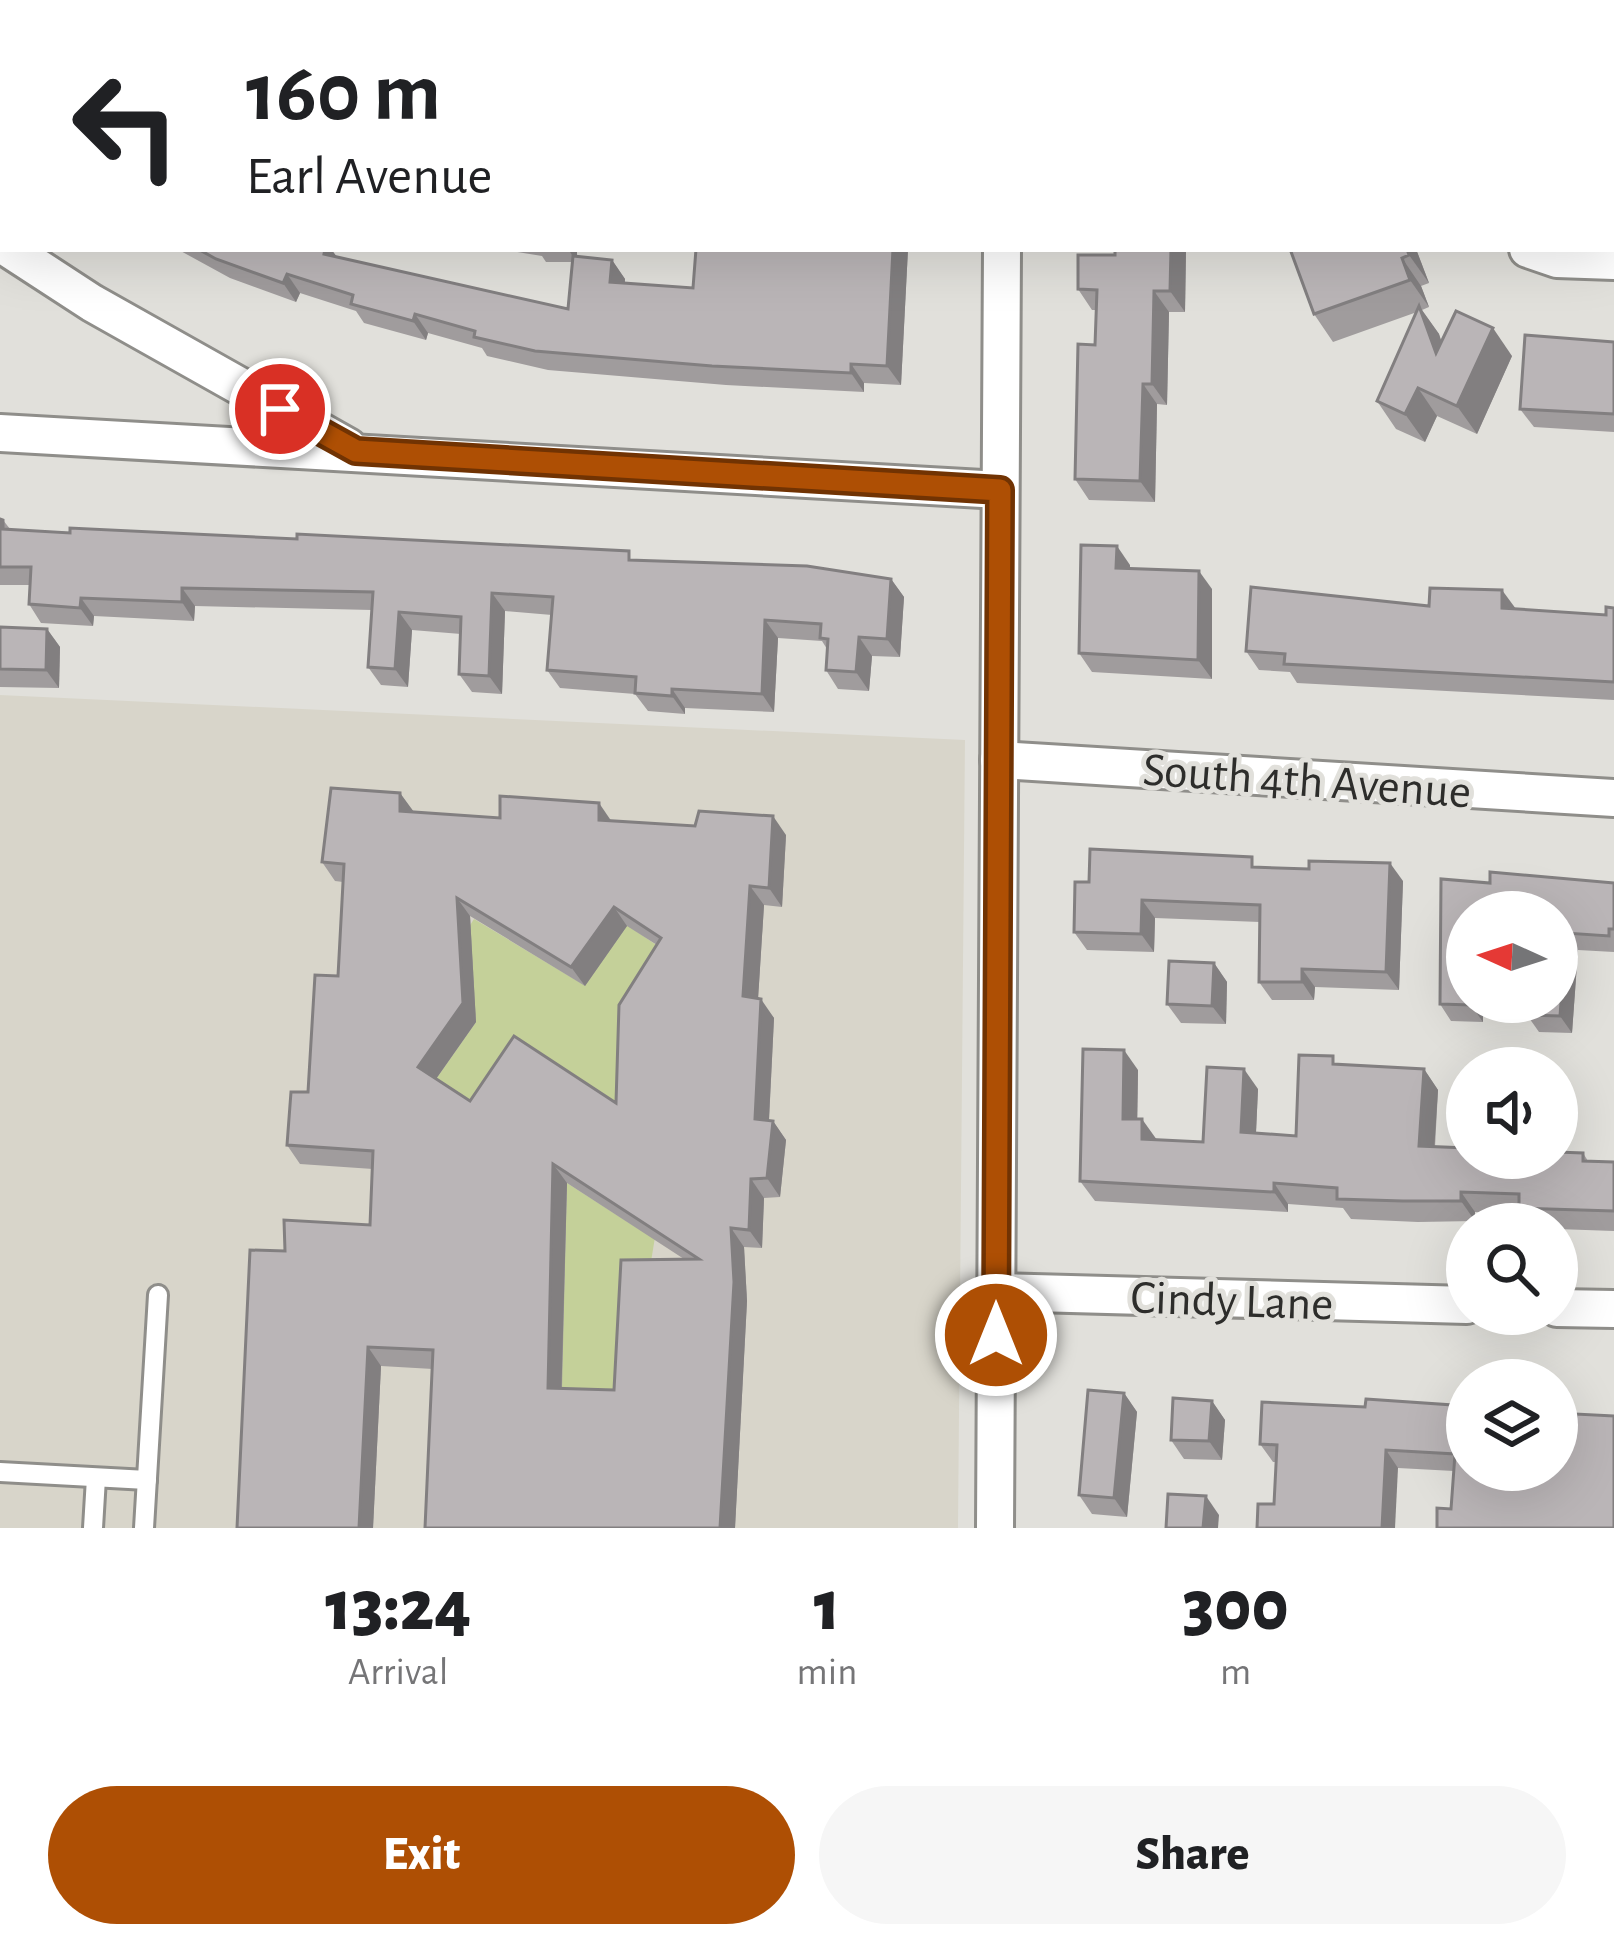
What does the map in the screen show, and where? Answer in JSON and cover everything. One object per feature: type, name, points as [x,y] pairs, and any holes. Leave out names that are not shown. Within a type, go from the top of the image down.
[{"type":"street","points":[[13,252],[92,303],[356,451]]},
{"type":"street","points":[[995,1528],[1002,252]]},
{"type":"street","points":[[1536,252],[1556,260],[1614,262]]},
{"type":"street","points":[[0,433],[1000,490]]},
{"type":"street","name":"South 4th Avenue","points":[[999,760],[1614,798]]},
{"type":"street","name":"Cindy Lane","points":[[996,1292],[1446,1304]]},
{"type":"street","points":[[1578,1308],[1614,1309]]},
{"type":"lane","points":[[144,1528],[158,1294]]},
{"type":"lane","points":[[0,1472],[148,1480]]},
{"type":"lane","points":[[93,1528],[96,1478]]},
{"type":"shaded area","points":[[0,695],[965,740],[958,1528],[0,1528]]},
{"type":"green space","points":[[474,919],[584,985],[627,925],[674,957],[634,1124],[483,1119],[431,1086],[476,1022],[447,962]]},
{"type":"green space","points":[[567,1183],[640,1230],[656,1231],[627,1409],[561,1407]]},
{"type":"building","points":[[203,252],[324,252],[568,309],[573,256],[612,260],[610,282],[693,288],[696,252],[893,252],[887,366],[851,364],[851,373],[535,351],[474,337],[475,331],[415,314],[413,321],[351,304],[353,295],[287,274],[283,283]]},
{"type":"building","points":[[1171,252],[1170,291],[1154,291],[1152,384],[1143,384],[1140,481],[1075,479],[1078,344],[1095,345],[1097,290],[1078,289],[1078,255]]},
{"type":"building","points":[[1291,252],[1408,252],[1402,258],[1410,280],[1314,314]]},
{"type":"building","points":[[1419,306],[1436,353],[1456,311],[1493,328],[1457,406],[1418,388],[1405,414],[1377,401]]},
{"type":"building","points":[[1525,335],[1614,342],[1614,414],[1520,409]]},
{"type":"building","points":[[0,519],[3,529],[70,533],[70,528],[297,539],[297,534],[629,551],[629,560],[807,566],[891,579],[887,639],[859,637],[856,672],[826,670],[828,639],[820,638],[821,624],[765,620],[762,694],[672,689],[672,696],[635,693],[636,677],[547,670],[553,597],[492,593],[489,676],[459,674],[461,617],[399,612],[395,669],[368,667],[373,592],[182,588],[182,602],[81,598],[80,608],[29,604],[31,567],[0,567]]},
{"type":"building","points":[[1081,545],[1117,546],[1116,568],[1199,571],[1198,660],[1079,653]]},
{"type":"building","points":[[1251,587],[1429,606],[1430,588],[1502,590],[1502,608],[1606,615],[1606,607],[1614,608],[1614,682],[1284,664],[1285,654],[1246,651]]},
{"type":"building","points":[[0,627],[47,629],[46,670],[0,669]]},
{"type":"building","points":[[331,788],[400,793],[400,811],[500,818],[500,796],[599,803],[599,820],[695,826],[699,811],[773,816],[769,888],[750,886],[743,996],[761,999],[755,1119],[773,1121],[767,1178],[751,1179],[749,1230],[731,1228],[734,1282],[720,1528],[425,1528],[433,1350],[368,1347],[359,1528],[237,1528],[250,1250],[285,1251],[284,1220],[370,1225],[373,1151],[287,1145],[291,1092],[308,1092],[315,975],[338,976],[344,864],[322,862]],"holes":[[[457,898],[571,967],[614,907],[661,938],[619,1005],[616,1103],[514,1036],[470,1101],[418,1067],[463,1003]],[[553,1164],[699,1259],[621,1260],[614,1390],[548,1388]]]},
{"type":"building","points":[[1090,849],[1252,857],[1252,867],[1309,869],[1309,861],[1390,863],[1386,972],[1302,969],[1302,982],[1259,982],[1260,905],[1142,900],[1141,934],[1074,932],[1075,882],[1089,882]]},
{"type":"building","points":[[1490,872],[1614,883],[1614,929],[1609,929],[1609,936],[1578,934],[1578,891],[1446,891],[1446,1004],[1440,1004],[1441,879],[1490,883]]},
{"type":"building","points":[[1169,961],[1214,963],[1212,1006],[1167,1004]]},
{"type":"building","points":[[1083,1049],[1124,1050],[1123,1119],[1142,1119],[1142,1139],[1203,1142],[1207,1067],[1244,1069],[1241,1132],[1296,1136],[1299,1055],[1333,1056],[1333,1064],[1424,1069],[1419,1146],[1446,1147],[1446,1179],[1578,1179],[1578,1153],[1583,1153],[1583,1161],[1614,1162],[1614,1211],[1578,1210],[1578,1203],[1519,1203],[1519,1194],[1461,1192],[1461,1201],[1403,1201],[1337,1199],[1337,1188],[1274,1183],[1274,1192],[1080,1181]]},
{"type":"building","points":[[1088,1390],[1124,1393],[1114,1498],[1079,1495]]},
{"type":"building","points":[[1173,1398],[1212,1401],[1209,1441],[1171,1440]]},
{"type":"building","points":[[1366,1399],[1446,1405],[1446,1453],[1386,1450],[1382,1528],[1257,1528],[1258,1504],[1274,1504],[1277,1445],[1260,1444],[1262,1402],[1365,1407]]},
{"type":"building","points":[[1578,1414],[1614,1416],[1614,1528],[1437,1528],[1437,1508],[1451,1509],[1452,1491],[1578,1491]]},
{"type":"building","points":[[1168,1494],[1206,1496],[1203,1528],[1166,1528]]},
{"type":"route","points":[[280,409],[356,451],[1000,490],[996,1335]]}]
